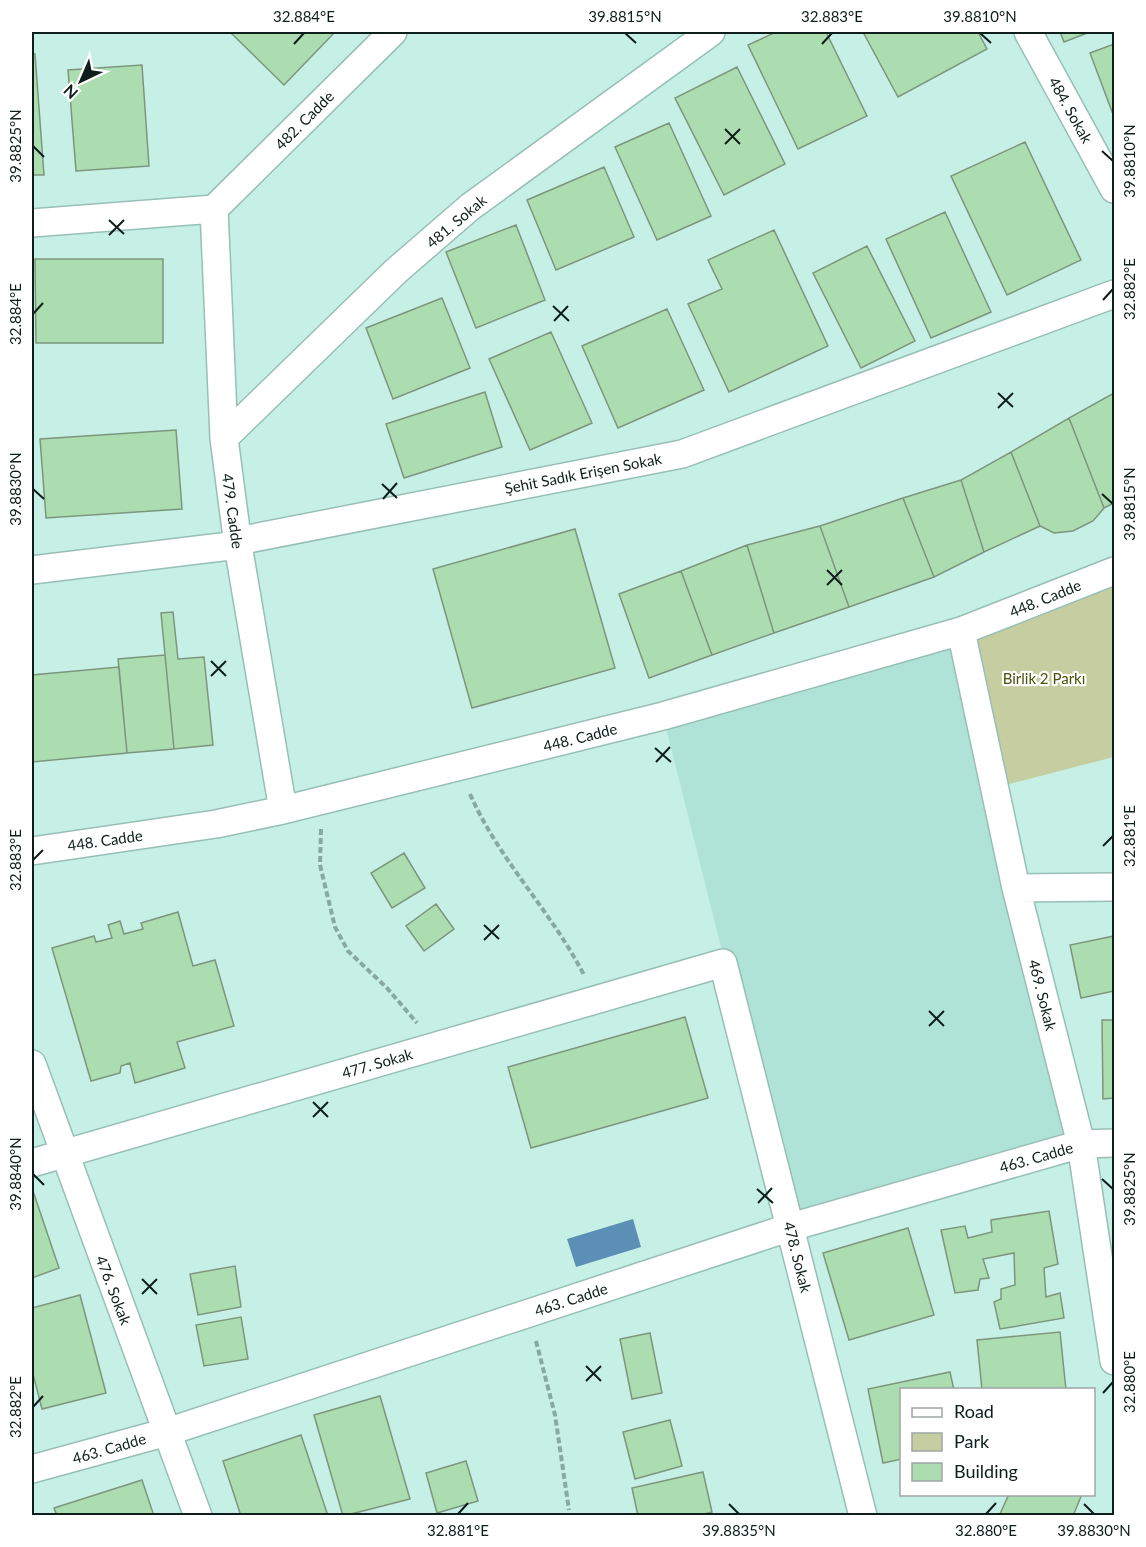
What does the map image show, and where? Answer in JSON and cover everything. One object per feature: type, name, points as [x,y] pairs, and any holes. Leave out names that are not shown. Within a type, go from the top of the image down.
[{"type":"street","name":"482. Cadde","points":[[214,209],[393,32]]},
{"type":"street","name":"481. Sokak","points":[[224,438],[396,271],[470,207],[711,32]]},
{"type":"street","name":"484. Sokak","points":[[1028,32],[1114,189]]},
{"type":"street","points":[[32,223],[214,209]]},
{"type":"street","name":"479. Cadde","points":[[214,209],[224,438],[238,545],[283,810]]},
{"type":"street","name":"Şehit Sadık Erişen Sokak","points":[[32,570],[238,545],[243,540],[682,454],[1114,294]]},
{"type":"street","name":"448. Cadde","points":[[32,850],[216,824],[283,810],[663,716],[961,632],[1114,571]]},
{"type":"street","name":"469. Sokak","points":[[961,632],[1016,888],[1081,1144],[1114,1361]]},
{"type":"street","points":[[1016,888],[1114,887]]},
{"type":"street","name":"477. Sokak","points":[[32,1163],[723,963]]},
{"type":"street","name":"478. Sokak","points":[[723,963],[863,1515]]},
{"type":"street","name":"476. Sokak","points":[[32,1064],[63,1154],[198,1515]]},
{"type":"street","name":"463. Cadde","points":[[32,1469],[167,1432],[791,1227],[1081,1144],[1114,1143]]},
{"type":"path","points":[[459,766],[493,839],[573,955],[596,1000]]},
{"type":"path","points":[[321,800],[320,865],[335,927],[348,951],[415,1018],[429,1048]]},
{"type":"path","points":[[526,1314],[543,1361],[555,1415],[569,1510]]},
{"type":"shaded area","points":[[961,631],[1081,1144],[791,1227],[663,716]]},
{"type":"green space","name":"Birlik 2 Parkı","points":[[1114,571],[1114,757],[994,788],[961,631]]},
{"type":"water","points":[[633,1219],[641,1247],[576,1267],[567,1239]]},
{"type":"building","points":[[230,32],[335,32],[284,85]]},
{"type":"building","points":[[776,32],[826,32],[867,116],[798,149],[748,45]]},
{"type":"building","points":[[863,32],[978,32],[987,49],[898,97]]},
{"type":"building","points":[[1060,32],[1090,32],[1064,42]]},
{"type":"building","points":[[1114,44],[1114,117],[1090,53]]},
{"type":"building","points":[[32,54],[35,54],[44,175],[32,175]]},
{"type":"building","points":[[142,65],[149,166],[76,171],[68,70]]},
{"type":"building","points":[[737,67],[785,164],[724,195],[675,98]]},
{"type":"building","points":[[669,123],[711,216],[657,240],[615,147]]},
{"type":"building","points":[[1025,142],[1081,260],[1007,295],[951,176]]},
{"type":"building","points":[[604,167],[634,237],[556,270],[527,200]]},
{"type":"building","points":[[945,212],[991,312],[931,338],[886,239]]},
{"type":"building","points":[[516,225],[545,300],[476,328],[446,252]]},
{"type":"building","points":[[774,230],[828,346],[729,392],[688,304],[722,289],[708,260]]},
{"type":"building","points":[[867,246],[915,341],[861,368],[813,273]]},
{"type":"building","points":[[35,259],[163,259],[163,343],[36,343]]},
{"type":"building","points":[[442,298],[470,368],[393,399],[366,328]]},
{"type":"building","points":[[667,309],[704,390],[618,428],[582,346]]},
{"type":"building","points":[[551,332],[592,423],[530,450],[489,359]]},
{"type":"building","points":[[485,392],[502,447],[404,478],[386,424]]},
{"type":"building","points":[[1114,393],[1114,503],[1104,508],[1069,418]]},
{"type":"building","points":[[1069,418],[1104,508],[1093,521],[1073,531],[1054,533],[1040,526],[1011,452]]},
{"type":"building","points":[[176,430],[182,509],[46,518],[40,439]]},
{"type":"building","points":[[1011,452],[1040,526],[984,552],[961,480]]},
{"type":"building","points":[[961,480],[984,552],[934,577],[903,498]]},
{"type":"building","points":[[903,498],[934,577],[849,607],[820,526]]},
{"type":"building","points":[[820,526],[849,607],[774,633],[747,545]]},
{"type":"building","points":[[575,529],[615,668],[472,708],[433,569]]},
{"type":"building","points":[[747,545],[774,633],[712,655],[681,571]]},
{"type":"building","points":[[681,571],[712,655],[649,678],[619,594]]},
{"type":"building","points":[[173,612],[178,659],[204,657],[213,745],[174,749],[161,613]]},
{"type":"building","points":[[165,655],[174,749],[127,753],[118,659]]},
{"type":"building","points":[[119,667],[127,753],[32,762],[32,675]]},
{"type":"building","points":[[404,853],[425,888],[392,908],[371,873]]},
{"type":"building","points":[[436,904],[454,929],[424,951],[406,926]]},
{"type":"building","points":[[178,912],[193,966],[215,960],[234,1026],[177,1042],[185,1068],[135,1083],[130,1063],[121,1066],[120,1073],[91,1081],[52,948],[94,936],[96,942],[112,938],[108,925],[120,921],[124,934],[143,929],[141,923]]},
{"type":"building","points":[[1114,936],[1114,991],[1081,998],[1070,945]]},
{"type":"building","points":[[685,1017],[708,1098],[531,1148],[508,1067]]},
{"type":"building","points":[[1102,1020],[1114,1020],[1114,1098],[1103,1099]]},
{"type":"building","points":[[32,1188],[59,1268],[32,1278]]},
{"type":"building","points":[[1049,1211],[1058,1264],[1044,1268],[1046,1297],[1060,1293],[1064,1318],[1000,1329],[994,1302],[1001,1299],[1001,1289],[1015,1285],[1014,1253],[983,1259],[989,1278],[980,1279],[978,1290],[955,1293],[941,1230],[965,1226],[968,1238],[992,1232],[991,1220]]},
{"type":"building","points":[[908,1228],[934,1315],[849,1340],[823,1253]]},
{"type":"building","points":[[235,1266],[241,1307],[198,1315],[190,1274]]},
{"type":"building","points":[[80,1295],[106,1393],[42,1409],[32,1370],[32,1308]]},
{"type":"building","points":[[241,1317],[248,1359],[204,1366],[196,1325]]},
{"type":"building","points":[[1060,1332],[1066,1388],[982,1388],[977,1340]]},
{"type":"building","points":[[650,1333],[662,1393],[632,1399],[620,1339]]},
{"type":"building","points":[[950,1372],[954,1388],[900,1388],[900,1459],[883,1463],[868,1389]]},
{"type":"building","points":[[380,1396],[410,1499],[343,1516],[314,1415]]},
{"type":"building","points":[[670,1420],[682,1466],[635,1479],[623,1432]]},
{"type":"building","points":[[301,1435],[328,1516],[241,1516],[223,1461]]},
{"type":"building","points":[[466,1461],[478,1501],[437,1513],[426,1473]]},
{"type":"building","points":[[703,1472],[712,1512],[697,1516],[638,1516],[632,1488]]},
{"type":"building","points":[[142,1480],[154,1516],[57,1516],[54,1508]]},
{"type":"building","points":[[1008,1496],[1081,1496],[1073,1516],[999,1516]]}]
